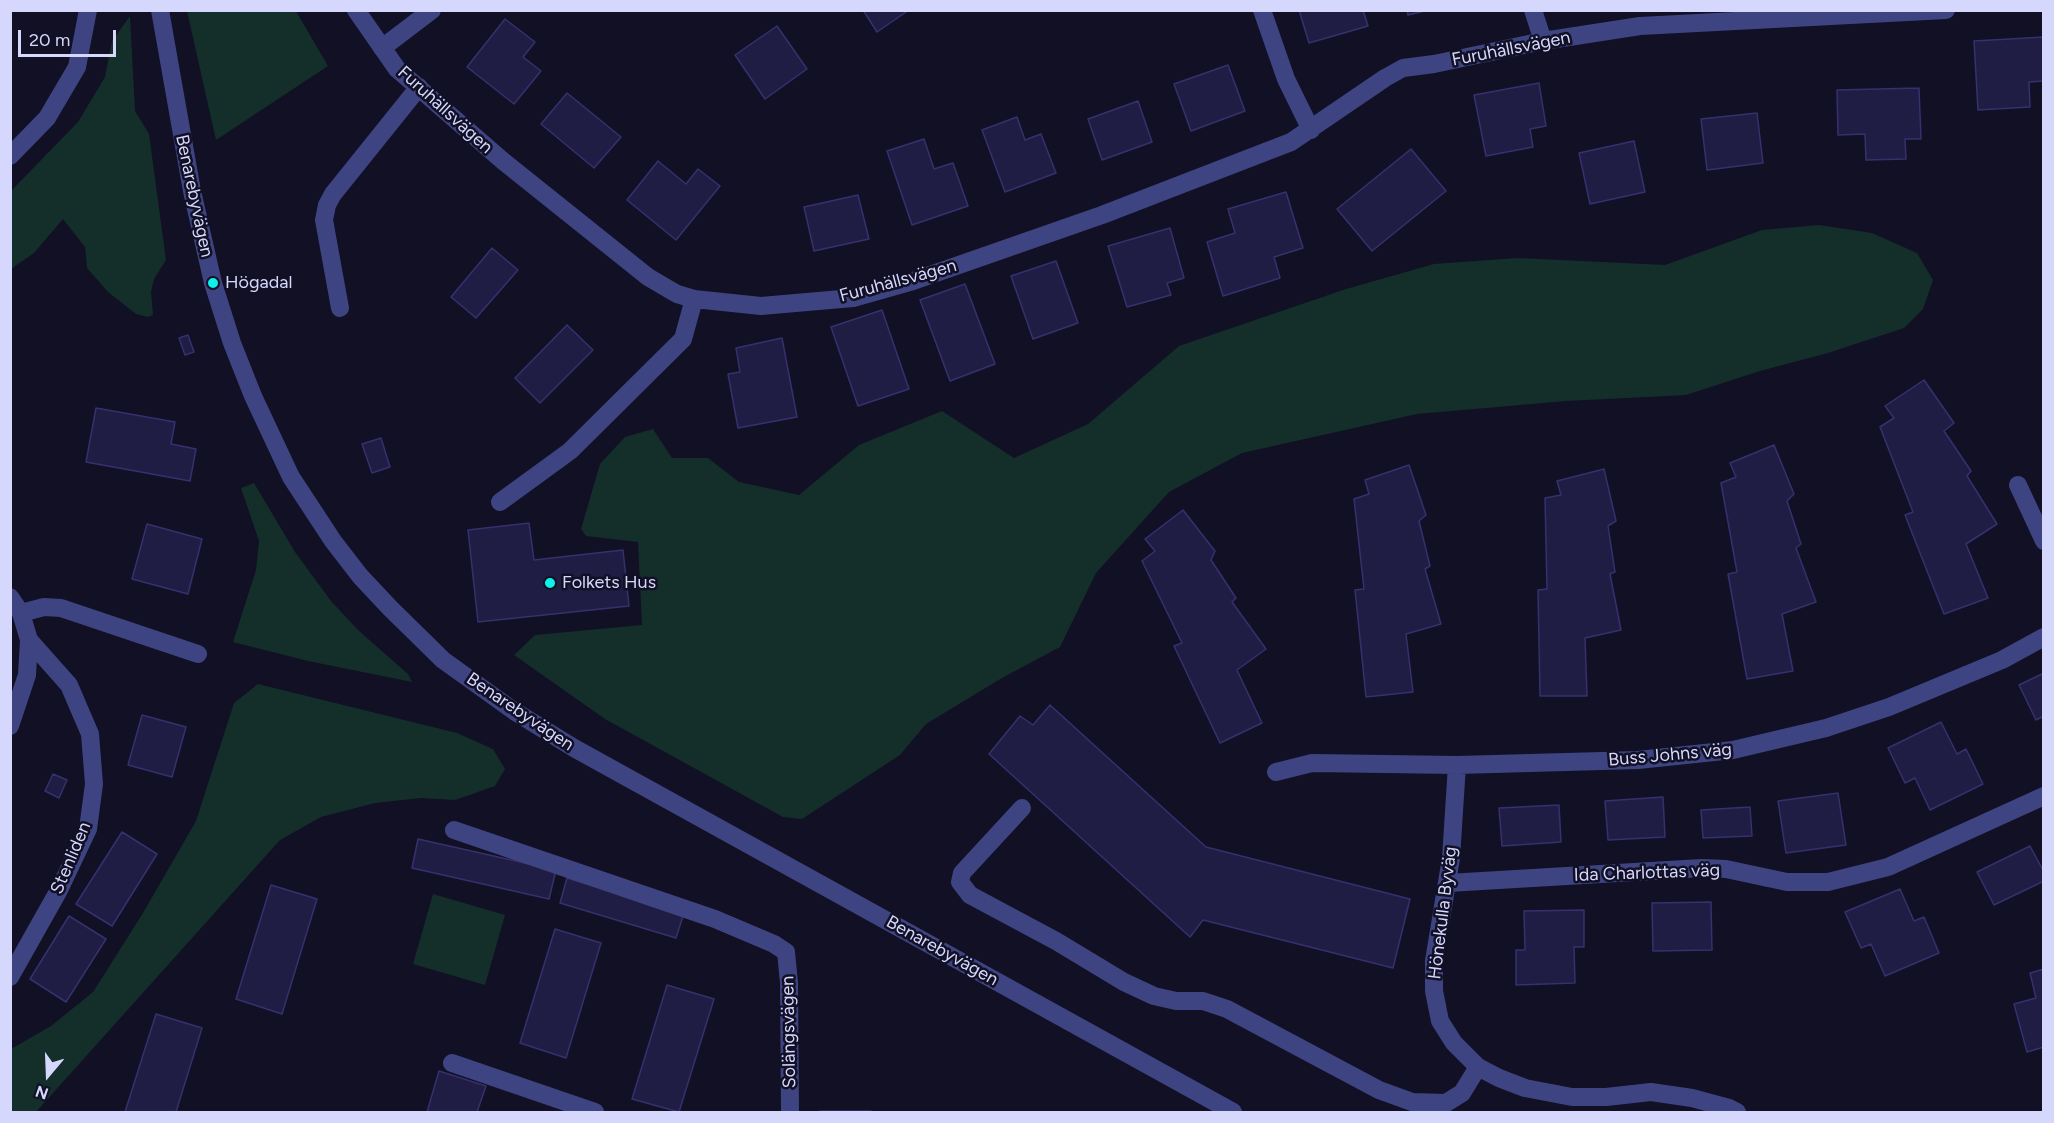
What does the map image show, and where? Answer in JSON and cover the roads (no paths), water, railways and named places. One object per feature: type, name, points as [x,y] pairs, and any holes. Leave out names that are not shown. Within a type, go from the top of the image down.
[{"type":"street","points":[[10,156],[48,118],[77,67],[88,10]]},
{"type":"street","name":"Benarebyvägen","points":[[160,10],[192,191],[213,283],[245,375],[291,477],[333,541],[360,576],[390,608],[443,660],[514,711],[574,748],[1233,1113]]},
{"type":"street","name":"Furuhällsvägen","points":[[356,10],[397,69],[502,161],[648,277],[677,294],[761,306],[863,295],[913,281],[1102,215],[1291,142],[1403,68],[1452,61],[1543,41],[1640,26],[1730,16],[1946,10]]},
{"type":"street","points":[[382,48],[432,10]]},
{"type":"street","points":[[1262,10],[1286,79],[1311,130]]},
{"type":"street","points":[[1533,10],[1543,41]]},
{"type":"street","points":[[340,308],[324,220],[327,205],[333,194],[419,87]]},
{"type":"street","points":[[500,502],[570,451],[683,339],[694,298]]},
{"type":"street","points":[[2018,485],[2043,541]]},
{"type":"street","points":[[10,597],[21,613],[29,640],[27,675],[10,726]]},
{"type":"street","points":[[21,613],[44,607],[61,609],[198,654]]},
{"type":"street","name":"Buss Johns väg","points":[[1276,772],[1312,763],[1457,765],[1638,760],[1733,750],[1826,728],[1889,707],[2002,660],[2043,637]]},
{"type":"street","name":"Stenliden","points":[[10,977],[58,890],[88,829],[93,784],[90,734],[69,685],[29,640]]},
{"type":"street","name":"Hönekulla Byväg","points":[[1457,765],[1448,883],[1434,961],[1434,991],[1440,1021],[1454,1043],[1478,1067],[1525,1088],[1572,1097],[1606,1097],[1650,1092],[1692,1098],[1729,1108],[1737,1113]]},
{"type":"street","name":"Ida Charlottas väg","points":[[1448,883],[1702,868],[1726,869],[1787,882],[1827,882],[1888,867],[2043,796]]},
{"type":"street","points":[[1022,808],[962,873],[960,882],[970,895],[1056,941],[1124,982],[1154,996],[1176,1001],[1203,1000],[1227,1009],[1379,1090],[1412,1102],[1446,1103],[1462,1093],[1478,1067]]},
{"type":"street","name":"Solängsvägen","points":[[454,830],[715,919],[774,944],[786,952],[789,993],[790,1113]]},
{"type":"street","points":[[452,1063],[595,1113]]},
{"type":"place","name":"Högadal","points":[[213,283]]},
{"type":"place","name":"Folkets Hus","points":[[550,583]]}]
